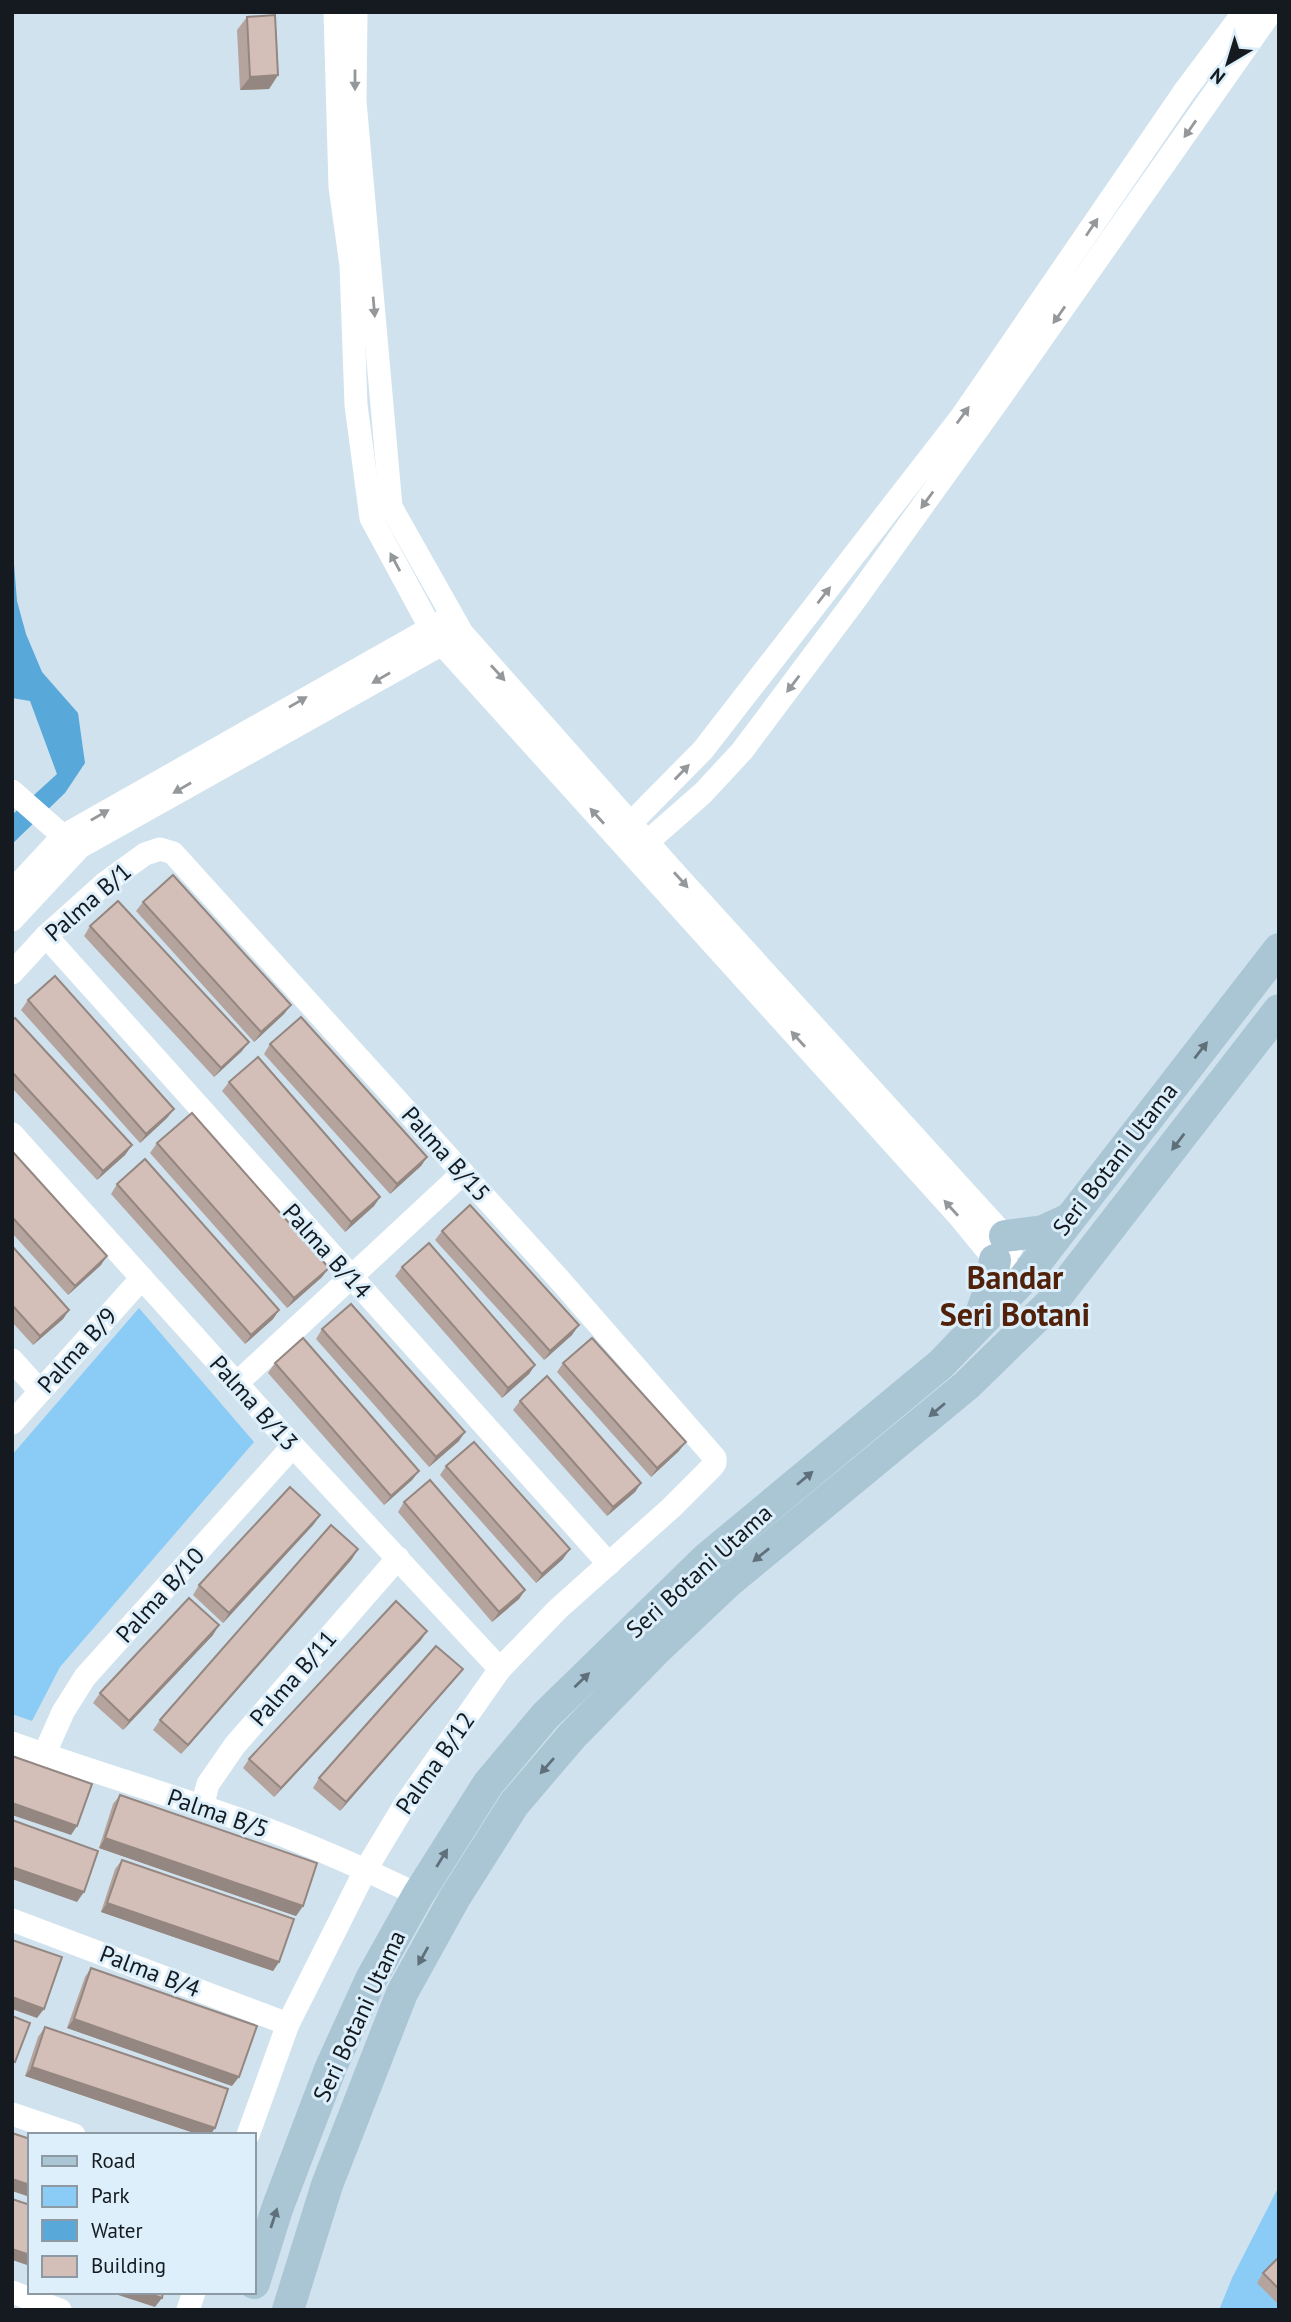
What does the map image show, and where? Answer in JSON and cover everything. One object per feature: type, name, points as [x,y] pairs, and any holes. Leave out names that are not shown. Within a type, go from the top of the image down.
[{"type":"main road","name":"Seri Botani Utama","points":[[256,2276],[277,2208],[331,2067],[370,1979],[418,1895],[488,1784],[545,1716],[708,1558],[942,1364],[1025,1277],[1279,949]]},
{"type":"main road","name":"Seri Botani Utama","points":[[288,2310],[327,2185],[402,1993],[454,1899],[514,1804],[582,1727],[657,1649],[727,1583],[967,1384],[1054,1300],[1279,1010]]},
{"type":"main road","points":[[974,1330],[992,1286],[1000,1248],[1069,1220]]},
{"type":"main road","points":[[987,1364],[1013,1327],[1023,1307],[1027,1290],[1025,1277],[1053,1279],[1075,1274]]},
{"type":"street","points":[[335,12],[340,187],[351,265],[356,405],[371,518],[436,635],[469,674],[624,831]]},
{"type":"street","points":[[356,12],[355,101],[391,506],[458,625],[624,831],[958,1215],[1000,1248],[1025,1277]]},
{"type":"street","points":[[624,831],[703,750],[962,416],[1184,92],[1244,12]]},
{"type":"street","points":[[640,849],[703,793],[742,751],[847,611],[1128,218],[1271,12]]},
{"type":"street","points":[[405,653],[409,627],[417,603]]},
{"type":"street","points":[[12,920],[80,848],[405,653],[458,625]]},
{"type":"street","points":[[12,891],[57,830],[405,653],[438,661],[469,674]]},
{"type":"street","points":[[12,791],[57,830]]},
{"type":"street","name":"Palma B/1","points":[[12,973],[46,936],[105,883],[145,854],[160,849],[173,853]]},
{"type":"street","name":"Palma B/15","points":[[173,853],[715,1458]]},
{"type":"street","name":"Palma B/14","points":[[46,936],[609,1564]]},
{"type":"street","name":"Palma B/13","points":[[12,1134],[293,1446],[500,1669]]},
{"type":"street","points":[[237,1383],[463,1174]]},
{"type":"street","name":"Palma B/9","points":[[12,1423],[142,1278]]},
{"type":"street","points":[[12,1360],[40,1391]]},
{"type":"street","name":"Palma B/10","points":[[44,1755],[63,1712],[85,1677],[293,1446]]},
{"type":"street","name":"Palma B/12","points":[[249,2133],[288,2024],[366,1870],[404,1807],[500,1669],[558,1609],[712,1467],[715,1458]]},
{"type":"street","name":"Palma B/11","points":[[202,1807],[208,1784],[235,1745],[398,1558]]},
{"type":"street","name":"Palma B/5","points":[[12,1743],[262,1828],[366,1870],[418,1895]]},
{"type":"street","name":"Palma B/4","points":[[12,1920],[288,2024]]},
{"type":"street","points":[[12,2114],[68,2133]]},
{"type":"street","points":[[12,2292],[60,2310]]},
{"type":"green space","points":[[139,1308],[254,1442],[60,1667],[32,1721],[12,1714],[12,1455]]},
{"type":"green space","points":[[1279,2186],[1279,2310],[1219,2310],[1232,2278]]},
{"type":"water","points":[[12,539],[17,601],[26,634],[42,672],[78,713],[85,763],[65,793],[12,844],[12,815],[57,774],[30,701],[12,698]]},
{"type":"building","points":[[275,15],[278,75],[250,77],[247,17]]},
{"type":"building","points":[[173,875],[291,1005],[261,1032],[143,902]]},
{"type":"building","points":[[118,901],[249,1042],[221,1068],[90,926]]},
{"type":"building","points":[[55,976],[174,1109],[146,1134],[28,1000]]},
{"type":"building","points":[[301,1017],[427,1157],[397,1184],[270,1044]]},
{"type":"building","points":[[15,1018],[132,1145],[103,1171],[12,1072],[12,1020]]},
{"type":"building","points":[[258,1057],[380,1197],[351,1222],[229,1082]]},
{"type":"building","points":[[192,1113],[329,1268],[294,1298],[157,1143]]},
{"type":"building","points":[[12,1151],[107,1256],[75,1286],[12,1217]]},
{"type":"building","points":[[145,1159],[279,1310],[251,1335],[117,1184]]},
{"type":"building","points":[[470,1205],[579,1325],[550,1351],[442,1231]]},
{"type":"building","points":[[429,1243],[535,1365],[508,1388],[402,1267]]},
{"type":"building","points":[[12,1246],[69,1310],[40,1336],[12,1305]]},
{"type":"building","points":[[351,1304],[465,1432],[436,1457],[322,1329]]},
{"type":"building","points":[[303,1338],[419,1471],[391,1496],[275,1363]]},
{"type":"building","points":[[592,1338],[686,1442],[657,1468],[563,1363]]},
{"type":"building","points":[[547,1376],[641,1483],[613,1507],[520,1401]]},
{"type":"building","points":[[474,1442],[570,1549],[542,1574],[446,1466]]},
{"type":"building","points":[[430,1480],[525,1590],[499,1612],[404,1502]]},
{"type":"building","points":[[290,1487],[320,1515],[229,1613],[199,1585]]},
{"type":"building","points":[[331,1525],[358,1549],[188,1745],[160,1720]]},
{"type":"building","points":[[189,1598],[219,1625],[129,1721],[100,1693]]},
{"type":"building","points":[[396,1601],[427,1631],[281,1788],[249,1759]]},
{"type":"building","points":[[436,1646],[463,1669],[346,1802],[319,1778]]},
{"type":"building","points":[[12,1756],[92,1784],[77,1826],[12,1803]]},
{"type":"building","points":[[120,1795],[317,1863],[303,1906],[105,1838]]},
{"type":"building","points":[[12,1820],[98,1851],[84,1892],[12,1867]]},
{"type":"building","points":[[122,1860],[294,1919],[279,1962],[107,1903]]},
{"type":"building","points":[[12,1940],[62,1957],[44,2009],[12,1997]]},
{"type":"building","points":[[91,1968],[257,2026],[239,2077],[74,2019]]},
{"type":"building","points":[[12,2016],[30,2023],[15,2062],[12,2061]]},
{"type":"building","points":[[45,2027],[228,2089],[215,2128],[32,2067]]},
{"type":"building","points":[[12,2133],[28,2138],[28,2184],[12,2179]]},
{"type":"building","points":[[12,2199],[28,2204],[28,2254],[12,2249]]},
{"type":"building","points":[[1277,2259],[1279,2261],[1279,2289],[1263,2273]]},
{"type":"district","name":"Bandar Seri Botani","points":[[1015,1296]]}]
